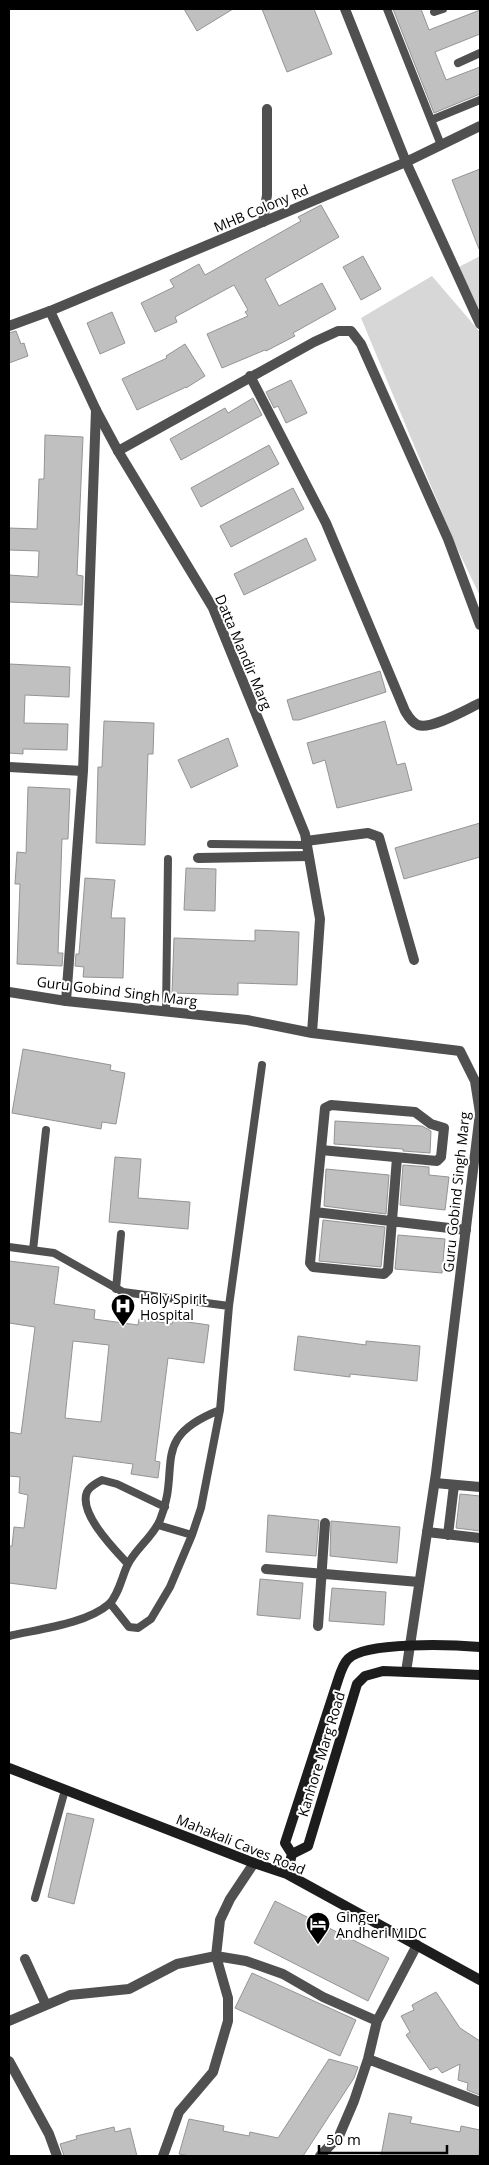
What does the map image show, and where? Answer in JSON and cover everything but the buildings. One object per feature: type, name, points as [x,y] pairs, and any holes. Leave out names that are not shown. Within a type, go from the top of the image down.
[{"type":"main road","points":[[288,1874],[292,1854],[286,1843],[338,1680],[348,1659],[362,1651],[379,1648],[410,1646],[480,1647]]},
{"type":"main road","name":"Kanhore Marg Road","points":[[292,1854],[308,1846],[357,1684],[365,1676],[383,1671],[480,1675]]},
{"type":"main road","name":"Mahakali Caves Road","points":[[9,1768],[254,1863],[288,1874],[480,1980]]},
{"type":"street","points":[[345,9],[406,162],[480,324]]},
{"type":"street","points":[[263,222],[267,195],[267,109]]},
{"type":"street","name":"MHB Colony Rd","points":[[9,326],[50,311],[406,162],[480,126]]},
{"type":"street","name":"Datta Mandir Marg","points":[[50,311],[96,410],[118,452],[213,608],[307,847],[320,920],[312,1033]]},
{"type":"street","points":[[118,452],[250,376],[338,331],[347,329],[356,334],[448,539],[480,625]]},
{"type":"street","points":[[250,376],[326,523],[405,711],[412,722],[419,726],[430,725],[480,703]]},
{"type":"street","points":[[66,1001],[83,771],[96,410]]},
{"type":"street","points":[[9,768],[83,771]]},
{"type":"street","points":[[198,858],[307,847],[368,833],[379,837],[414,960]]},
{"type":"street","name":"Guru Gobind Singh Marg","points":[[9,992],[66,1001],[247,1020],[312,1033],[460,1051],[475,1081],[480,1113],[435,1483],[406,1672]]},
{"type":"street","points":[[321,1150],[397,1158],[439,1160],[444,1128],[431,1124],[418,1112],[329,1105],[325,1109],[321,1150],[315,1212],[310,1263],[313,1266],[386,1274],[397,1158]]},
{"type":"street","points":[[315,1212],[466,1230]]},
{"type":"street","points":[[435,1483],[480,1487]]},
{"type":"street","points":[[448,1535],[454,1484]]},
{"type":"street","points":[[318,1626],[325,1523]]},
{"type":"street","points":[[427,1532],[480,1538]]},
{"type":"street","points":[[266,1569],[419,1582]]},
{"type":"street","points":[[166,2156],[179,2112],[213,2072],[228,2021],[228,1998],[216,1956],[220,1920],[230,1899],[254,1863]]},
{"type":"street","points":[[320,2156],[339,2136],[354,2101],[368,2060],[376,2021],[417,1945]]},
{"type":"street","points":[[9,2021],[70,1996],[129,1989],[177,1964],[216,1956],[246,1961],[283,1974],[323,1997],[376,2021]]},
{"type":"street","points":[[25,1959],[46,2006]]},
{"type":"street","points":[[368,2060],[480,2102]]},
{"type":"street","points":[[9,2061],[49,2134],[57,2156]]},
{"type":"lane","points":[[387,9],[441,145]]},
{"type":"lane","points":[[434,12],[443,9]]},
{"type":"lane","points":[[458,63],[480,53]]},
{"type":"lane","points":[[431,120],[480,100]]},
{"type":"lane","points":[[211,844],[307,847]]},
{"type":"lane","points":[[166,1012],[168,859]]},
{"type":"lane","points":[[110,1603],[129,1627],[138,1628],[151,1619],[170,1587],[192,1536],[201,1508],[220,1410],[230,1306],[262,1065]]},
{"type":"lane","points":[[33,1250],[46,1130]]},
{"type":"lane","points":[[116,1289],[121,1234]]},
{"type":"lane","points":[[9,1247],[54,1253],[116,1289],[130,1293],[230,1306]]},
{"type":"lane","points":[[9,1636],[55,1626],[90,1615],[110,1603],[128,1564],[158,1525],[165,1507],[169,1460],[180,1434],[200,1418],[220,1410]]},
{"type":"lane","points":[[128,1564],[102,1535],[88,1506],[87,1493],[91,1486],[102,1480],[118,1484],[165,1507]]},
{"type":"lane","points":[[158,1525],[192,1536]]},
{"type":"lane","points":[[35,1898],[65,1790]]},
{"type":"shaded area","points":[[480,256],[480,324],[455,269]]},
{"type":"shaded area","points":[[432,276],[480,332],[480,596],[456,546],[361,318]]},
{"type":"place","name":"Holy Spirit Hospital","points":[[123,1327]]},
{"type":"place","name":"Ginger Andheri MIDC","points":[[318,1945]]}]
